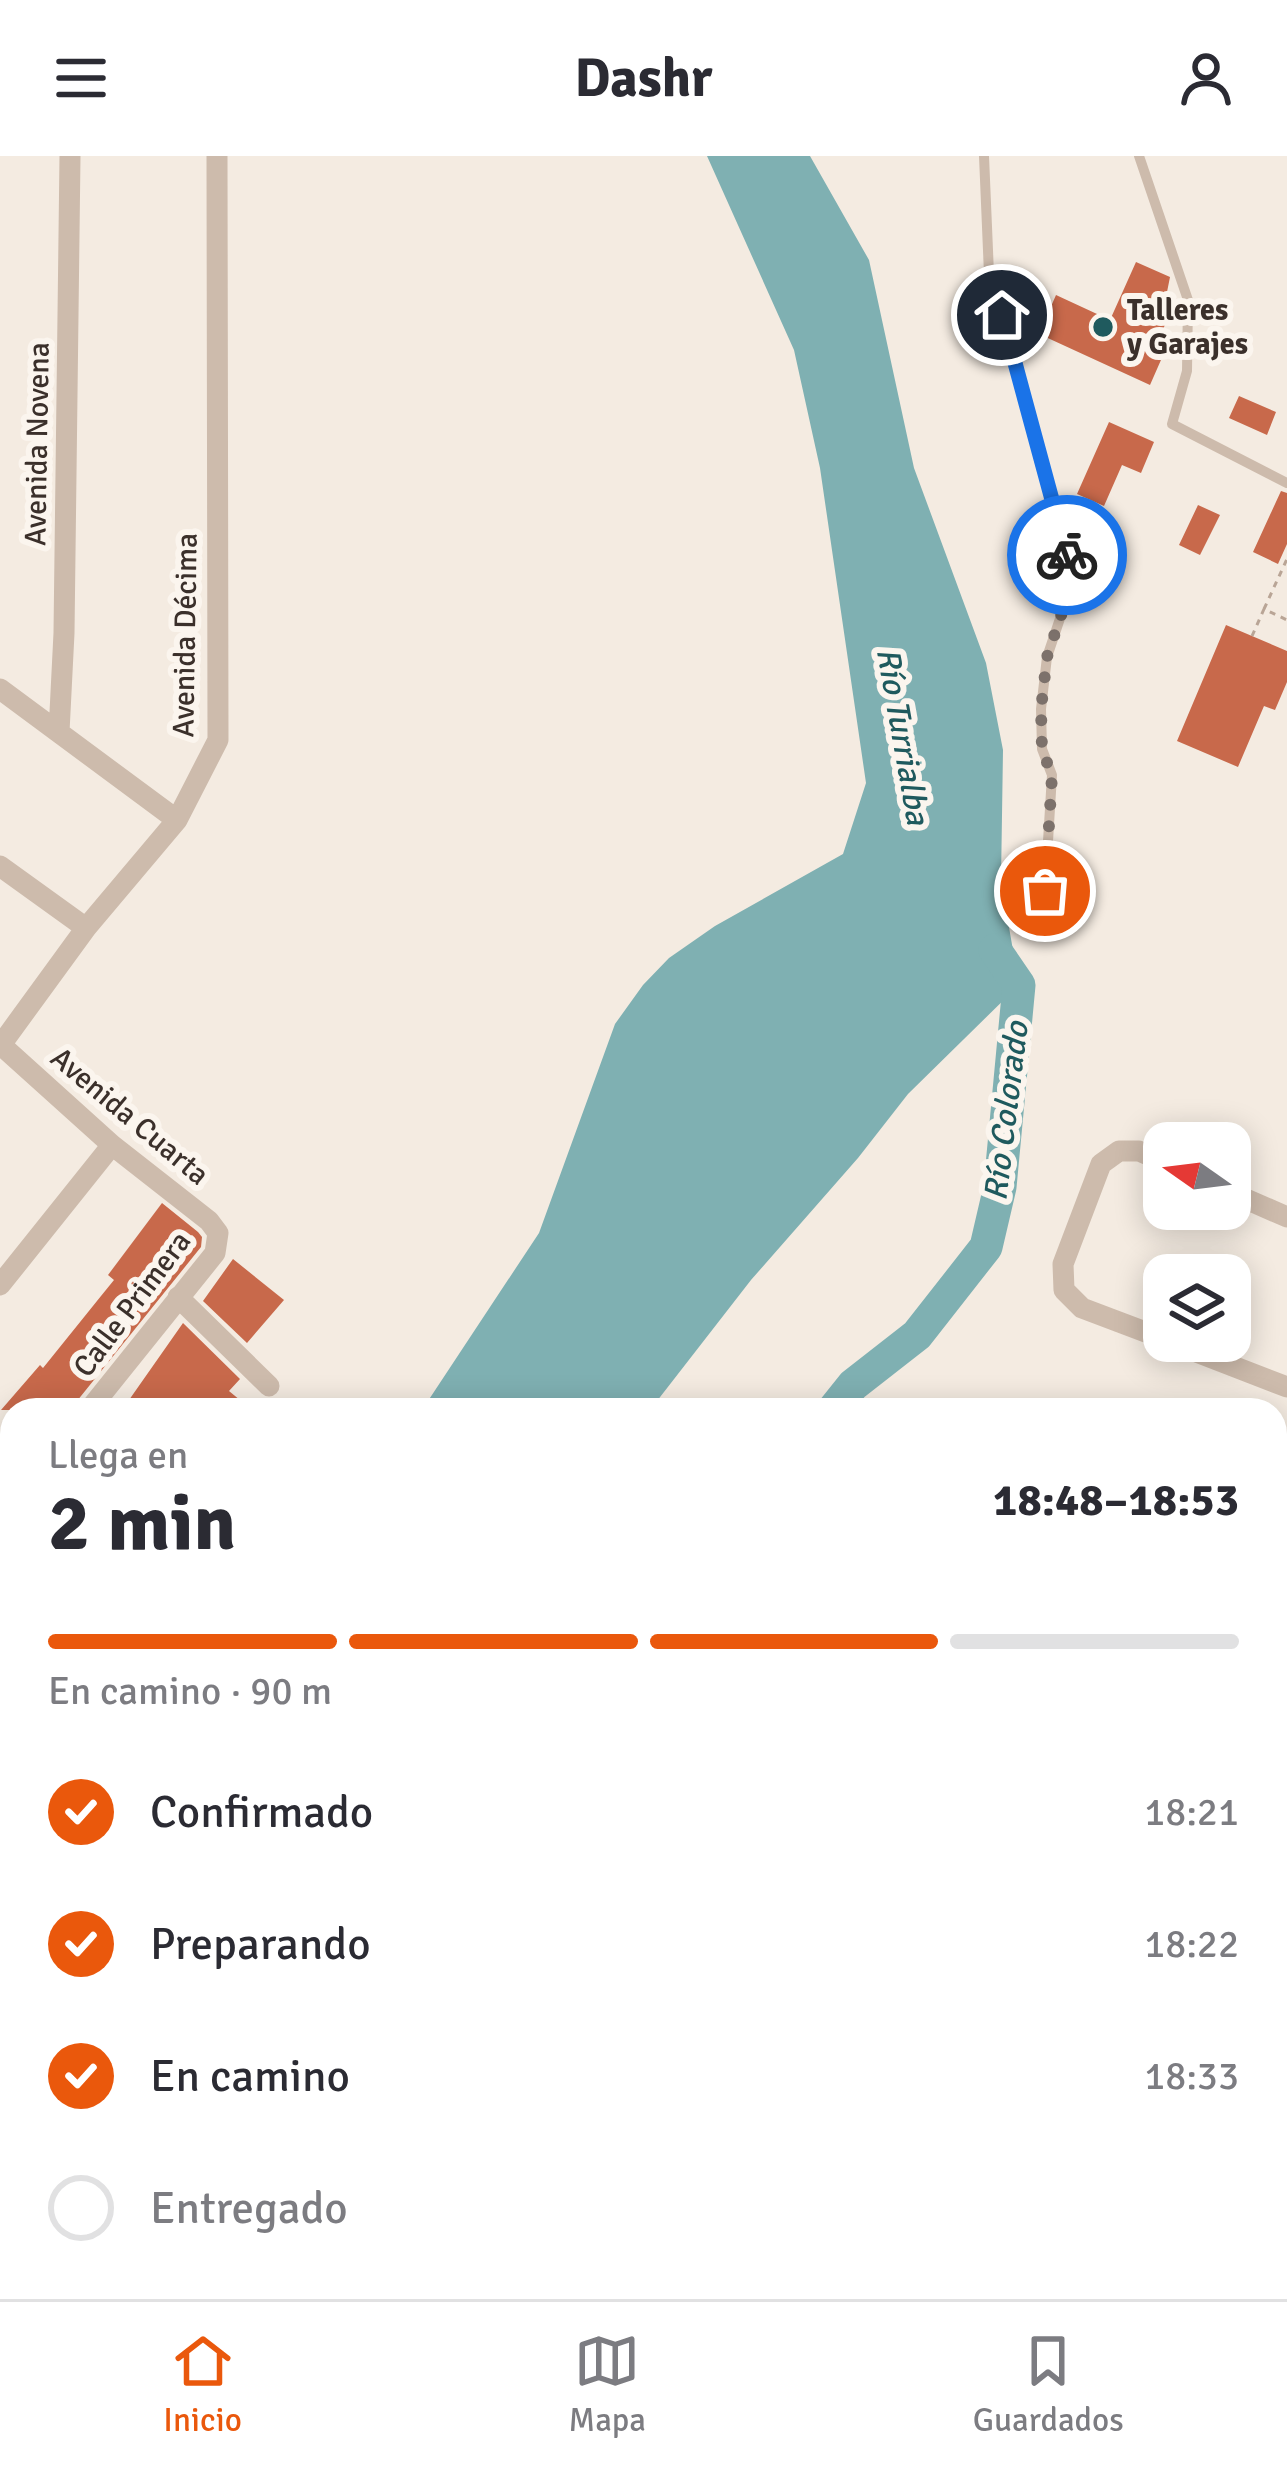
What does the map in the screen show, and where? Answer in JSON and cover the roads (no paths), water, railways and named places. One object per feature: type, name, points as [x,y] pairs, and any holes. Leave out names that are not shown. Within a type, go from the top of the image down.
[{"type":"street","name":"Avenida Novena","points":[[59,732],[70,156]]},
{"type":"street","name":"Avenida Décima","points":[[0,1045],[86,928],[177,820],[218,740],[217,156]]},
{"type":"street","points":[[0,689],[177,820]]},
{"type":"street","points":[[0,866],[86,928]]},
{"type":"street","name":"Avenida Cuarta","points":[[0,1045],[218,1233]]},
{"type":"street","points":[[0,1285],[112,1145]]},
{"type":"street","points":[[1143,1153],[1119,1151],[1101,1164],[1063,1264],[1064,1290],[1082,1308],[1143,1331]]},
{"type":"street","points":[[1251,1201],[1287,1217]]},
{"type":"street","name":"Calle Primera","points":[[98,1398],[214,1253],[218,1233]]},
{"type":"street","points":[[178,1297],[269,1386]]},
{"type":"street","points":[[1223,1362],[1287,1387]]},
{"type":"lane","points":[[984,156],[989,274],[1016,357],[1073,580],[1047,657],[1041,709],[1042,749],[1052,776],[1045,891]]},
{"type":"lane","points":[[1139,156],[1188,300],[1187,371],[1172,424],[1287,483]]},
{"type":"water","name":"Río Turrialba","points":[[707,156],[810,156],[869,260],[914,468],[986,663],[1003,750],[1001,881],[1019,985],[908,1094],[751,1280],[659,1398],[430,1398],[539,1233],[615,1024],[643,985],[669,958],[715,926],[843,854],[866,783],[820,468],[794,350]]},
{"type":"waterway","name":"Río Colorado","points":[[843,1398],[917,1335],[986,1247],[1000,1187],[1019,985],[995,950]]},
{"type":"place","name":"Talleres y Garajes","points":[[1103,327]]}]
